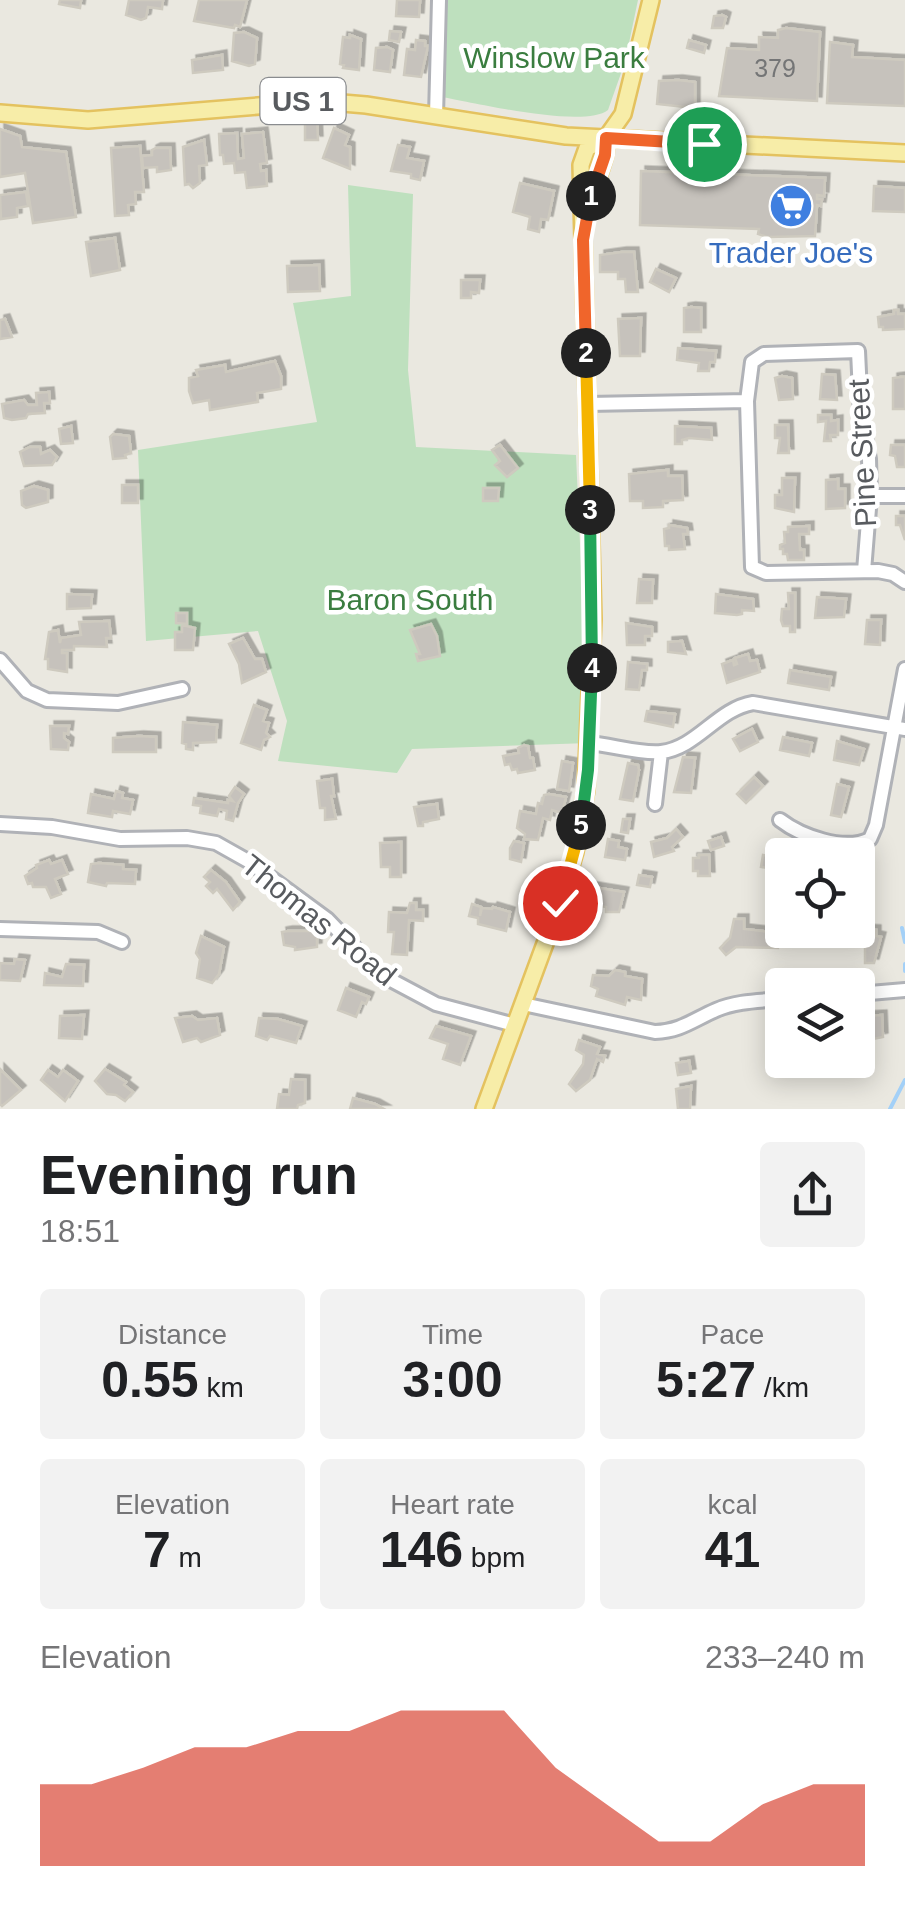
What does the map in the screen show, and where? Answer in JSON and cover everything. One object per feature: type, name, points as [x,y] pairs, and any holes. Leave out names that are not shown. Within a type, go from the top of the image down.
[{"type":"main road","points":[[484,1109],[550,936],[576,852],[586,790],[593,619],[584,235],[606,138],[623,114],[651,0]]},
{"type":"main road","name":"US 1","points":[[0,112],[88,120],[320,101],[606,138],[905,153]]},
{"type":"street","points":[[436,116],[440,0]]},
{"type":"street","name":"Pine Street","points":[[747,401],[752,362],[764,354],[858,351],[860,415],[869,460],[870,496],[864,571],[893,574],[905,582]]},
{"type":"street","points":[[588,404],[747,401],[752,567],[766,573],[864,571]]},
{"type":"street","points":[[870,496],[905,496]]},
{"type":"street","points":[[0,660],[26,692],[47,700],[118,703],[182,689]]},
{"type":"street","points":[[780,820],[799,834],[854,844],[870,839],[900,728],[905,669]]},
{"type":"street","points":[[589,743],[661,752],[684,744],[731,710],[748,704],[775,704],[900,728]]},
{"type":"street","points":[[655,804],[661,752]]},
{"type":"street","name":"Thomas Road","points":[[0,824],[52,827],[120,839],[195,838],[216,843],[248,861],[327,919],[389,980],[445,1006],[515,1025]]},
{"type":"street","points":[[0,929],[98,932],[122,942]]},
{"type":"street","points":[[875,993],[905,990]]},
{"type":"street","points":[[523,1004],[654,1032],[674,1032],[717,1009],[765,1000]]},
{"type":"green space","name":"Winslow Park","points":[[444,0],[638,0],[625,62],[608,110],[577,117],[554,116],[442,97]]},
{"type":"green space","name":"Baron South","points":[[348,185],[413,194],[408,370],[416,447],[576,455],[589,743],[412,749],[397,773],[278,761],[287,721],[258,631],[146,641],[138,450],[317,422],[293,303],[351,296]]},
{"type":"building","points":[[60,0],[81,0],[80,8],[59,4]]},
{"type":"building","points":[[129,0],[163,0],[162,9],[148,7],[146,18],[141,20],[126,15]]},
{"type":"building","points":[[199,0],[247,0],[240,27],[194,21]]},
{"type":"building","points":[[397,0],[420,0],[419,17],[396,16]]},
{"type":"building","points":[[714,16],[726,17],[723,28],[712,28]]},
{"type":"building","points":[[778,30],[820,32],[817,101],[719,96],[727,48],[759,50],[759,37],[778,38]]},
{"type":"building","points":[[390,31],[401,32],[399,42],[389,40]]},
{"type":"building","points":[[244,32],[257,38],[255,64],[249,66],[232,61],[234,33]]},
{"type":"building","points":[[343,37],[361,39],[359,70],[340,64]]},
{"type":"building","points":[[416,40],[425,41],[428,46],[421,77],[404,75],[407,49],[415,50]]},
{"type":"building","points":[[689,40],[706,45],[704,53],[687,48]]},
{"type":"building","points":[[830,42],[853,45],[852,57],[905,60],[905,106],[827,103]]},
{"type":"building","points":[[376,48],[393,50],[390,72],[374,70]]},
{"type":"building","points":[[222,55],[223,70],[193,73],[192,60]]},
{"type":"building","points":[[659,81],[695,82],[695,108],[657,104]]},
{"type":"building","points":[[305,118],[317,118],[318,140],[305,140]]},
{"type":"building","points":[[334,128],[349,135],[345,145],[350,147],[350,169],[323,158]]},
{"type":"building","points":[[0,129],[20,136],[22,147],[66,152],[76,217],[33,223],[25,173],[0,177]]},
{"type":"building","points":[[263,132],[267,163],[260,164],[261,171],[266,170],[267,186],[247,188],[245,172],[235,173],[234,163],[224,164],[219,134],[237,133],[238,159],[244,158],[242,134]]},
{"type":"building","points":[[204,140],[207,165],[199,166],[200,183],[193,188],[185,185],[183,147]]},
{"type":"building","points":[[398,145],[410,147],[407,158],[424,161],[420,180],[411,178],[411,174],[391,171]]},
{"type":"building","points":[[140,146],[144,192],[135,192],[136,204],[128,205],[129,215],[115,216],[111,148]]},
{"type":"building","points":[[156,148],[170,148],[171,170],[143,168],[142,156],[152,155]]},
{"type":"building","points":[[641,171],[825,178],[824,196],[817,195],[817,199],[822,199],[821,206],[817,205],[815,236],[767,237],[758,234],[759,229],[640,225]]},
{"type":"building","points":[[520,183],[554,191],[548,220],[541,219],[539,232],[528,229],[530,217],[513,212]]},
{"type":"building","points":[[874,186],[905,188],[905,212],[873,211]]},
{"type":"building","points":[[26,192],[28,206],[17,208],[17,217],[1,219],[0,195]]},
{"type":"building","points":[[115,238],[120,270],[91,276],[86,242]]},
{"type":"building","points":[[634,252],[638,292],[626,292],[625,279],[618,279],[618,272],[600,272],[600,255]]},
{"type":"building","points":[[319,265],[320,291],[288,292],[287,266]]},
{"type":"building","points":[[656,269],[676,278],[669,292],[650,282]]},
{"type":"building","points":[[461,280],[480,280],[479,293],[471,292],[471,298],[461,298]]},
{"type":"building","points":[[684,308],[701,308],[701,332],[684,332]]},
{"type":"building","points":[[894,310],[905,314],[905,329],[883,330],[878,317],[894,314]]},
{"type":"building","points":[[641,318],[640,356],[620,356],[618,319]]},
{"type":"building","points":[[5,319],[12,337],[0,339],[0,320]]},
{"type":"building","points":[[678,348],[716,351],[715,362],[710,362],[709,371],[698,371],[699,363],[677,360]]},
{"type":"building","points":[[275,361],[281,389],[257,393],[258,402],[210,410],[209,400],[193,403],[189,378],[198,376],[196,370],[225,365],[226,372]]},
{"type":"building","points":[[822,374],[835,375],[837,400],[820,399]]},
{"type":"building","points":[[905,377],[905,409],[893,409],[893,378]]},
{"type":"building","points":[[775,378],[792,378],[793,399],[779,400]]},
{"type":"building","points":[[49,392],[50,403],[44,403],[45,413],[4,418],[2,404],[24,400],[28,405],[37,405],[36,393]]},
{"type":"building","points":[[818,415],[831,415],[831,421],[838,420],[838,435],[830,435],[831,441],[824,441],[826,421],[818,422]]},
{"type":"building","points":[[775,425],[788,425],[789,453],[778,453],[780,438],[775,438]]},
{"type":"building","points":[[71,426],[73,443],[61,444],[59,429]]},
{"type":"building","points":[[675,426],[711,428],[712,440],[689,438],[675,444]]},
{"type":"building","points":[[113,434],[129,436],[131,453],[126,458],[113,459]]},
{"type":"building","points":[[500,445],[518,468],[507,477],[495,465],[500,461],[492,450]]},
{"type":"building","points":[[891,445],[905,445],[905,467],[897,467],[895,456],[890,455]]},
{"type":"building","points":[[40,447],[41,454],[50,450],[57,457],[52,465],[24,466],[20,452]]},
{"type":"building","points":[[668,470],[668,476],[682,476],[683,500],[643,508],[643,501],[630,501],[629,474]]},
{"type":"building","points":[[782,478],[795,478],[794,512],[775,508],[775,495],[782,495]]},
{"type":"building","points":[[838,479],[838,489],[845,489],[845,508],[826,509],[826,480]]},
{"type":"building","points":[[122,485],[138,485],[138,503],[122,503]]},
{"type":"building","points":[[34,486],[48,490],[48,502],[26,508],[21,491]]},
{"type":"building","points":[[483,488],[499,488],[498,501],[483,501]]},
{"type":"building","points":[[896,516],[905,516],[905,540],[900,525],[896,525]]},
{"type":"building","points":[[669,525],[687,528],[688,534],[683,534],[685,549],[669,550],[665,546],[664,529]]},
{"type":"building","points":[[809,526],[809,534],[799,534],[804,560],[788,560],[780,549],[785,543],[784,532],[788,532],[788,527]]},
{"type":"building","points":[[639,579],[653,580],[652,603],[637,603]]},
{"type":"building","points":[[788,593],[795,593],[795,632],[790,632],[790,626],[783,626],[781,620],[782,609],[789,609]]},
{"type":"building","points":[[67,594],[92,595],[91,608],[67,609]]},
{"type":"building","points":[[716,594],[753,599],[754,611],[742,610],[737,615],[715,613]]},
{"type":"building","points":[[817,597],[846,599],[844,617],[815,618]]},
{"type":"building","points":[[176,613],[187,613],[187,624],[176,623]]},
{"type":"building","points":[[867,620],[881,620],[880,645],[865,644]]},
{"type":"building","points":[[109,621],[111,638],[106,638],[107,647],[74,646],[74,650],[62,650],[67,653],[67,672],[48,669],[45,659],[49,632],[58,630],[60,643],[61,638],[81,635],[79,622]]},
{"type":"building","points":[[626,623],[652,627],[652,636],[645,636],[645,645],[627,645]]},
{"type":"building","points":[[431,624],[440,656],[418,661],[416,654],[420,654],[410,630]]},
{"type":"building","points":[[182,625],[195,628],[193,650],[175,650],[175,632],[182,632]]},
{"type":"building","points":[[243,638],[255,659],[262,659],[266,672],[242,683],[239,664],[229,644]]},
{"type":"building","points":[[682,641],[686,654],[668,652],[668,642]]},
{"type":"building","points":[[748,654],[750,661],[757,660],[760,672],[727,683],[722,664],[733,660],[737,664],[735,658]]},
{"type":"building","points":[[628,662],[647,664],[647,670],[642,670],[639,690],[626,689]]},
{"type":"building","points":[[790,670],[831,677],[829,690],[788,683]]},
{"type":"building","points":[[254,705],[267,710],[263,721],[269,723],[266,733],[270,737],[264,740],[261,750],[241,743]]},
{"type":"building","points":[[647,711],[675,714],[673,727],[645,721]]},
{"type":"building","points":[[183,722],[217,725],[216,742],[193,743],[193,750],[186,749],[182,743]]},
{"type":"building","points":[[50,726],[69,726],[68,734],[64,733],[68,750],[51,749]]},
{"type":"building","points":[[752,729],[758,742],[740,751],[733,739]]},
{"type":"building","points":[[156,737],[156,752],[113,752],[113,738]]},
{"type":"building","points":[[783,737],[812,743],[809,756],[780,750]]},
{"type":"building","points":[[837,741],[864,749],[859,765],[834,760]]},
{"type":"building","points":[[528,746],[535,770],[518,773],[510,764],[505,765],[503,756],[519,753],[518,748]]},
{"type":"building","points":[[683,757],[695,758],[691,793],[674,792]]},
{"type":"building","points":[[562,761],[573,763],[569,791],[557,789]]},
{"type":"building","points":[[628,763],[638,765],[639,770],[633,801],[620,799]]},
{"type":"building","points":[[754,777],[763,786],[746,803],[737,794]]},
{"type":"building","points":[[332,779],[336,819],[325,820],[317,781]]},
{"type":"building","points":[[837,784],[849,787],[841,817],[831,815]]},
{"type":"building","points":[[235,787],[244,794],[233,821],[226,819],[227,811],[219,809],[217,816],[200,813],[201,806],[193,805],[194,798],[233,801],[229,796]]},
{"type":"building","points":[[116,791],[123,793],[122,798],[133,800],[130,814],[113,811],[112,817],[88,813],[91,794],[114,799]]},
{"type":"building","points":[[544,795],[566,797],[562,813],[552,810],[550,820],[543,818],[538,840],[524,839],[525,834],[517,828],[520,811],[536,814],[538,803],[542,804]]},
{"type":"building","points":[[437,804],[439,819],[418,826],[414,807]]},
{"type":"building","points":[[623,819],[630,819],[628,833],[621,832]]},
{"type":"building","points":[[676,829],[683,837],[672,847],[674,851],[654,857],[651,842],[667,838]]},
{"type":"building","points":[[721,837],[724,846],[711,850],[708,841]]},
{"type":"building","points":[[608,839],[619,841],[618,847],[627,849],[625,860],[605,857]]},
{"type":"building","points":[[514,841],[524,843],[521,862],[510,859]]},
{"type":"building","points":[[401,842],[401,877],[390,877],[390,867],[381,867],[380,843]]},
{"type":"building","points":[[709,855],[710,876],[698,876],[698,871],[693,871],[693,858]]},
{"type":"building","points":[[49,860],[51,864],[62,860],[68,874],[55,879],[61,894],[51,898],[46,887],[33,887],[25,876],[36,865]]},
{"type":"building","points":[[91,864],[136,870],[135,884],[106,886],[88,882]]},
{"type":"building","points":[[211,870],[226,882],[240,902],[233,910],[217,889],[213,893],[206,886],[210,882],[204,877]]},
{"type":"building","points":[[639,875],[652,877],[650,887],[637,885]]},
{"type":"building","points":[[593,887],[624,892],[619,912],[606,912],[606,907],[591,904]]},
{"type":"building","points":[[410,903],[416,903],[416,910],[423,910],[423,921],[409,920],[407,955],[392,954],[394,932],[388,932],[389,912],[407,913]]},
{"type":"building","points":[[472,904],[481,907],[480,916],[482,908],[510,912],[506,931],[478,924],[478,918],[469,916]]},
{"type":"building","points":[[734,919],[744,919],[744,929],[765,931],[765,948],[736,947],[726,955],[720,948],[730,938]]},
{"type":"building","points":[[876,930],[876,936],[881,937],[874,963],[865,963],[865,948],[875,948]]},
{"type":"building","points":[[317,931],[317,947],[295,950],[284,945],[282,932]]},
{"type":"building","points":[[201,936],[224,947],[219,974],[212,983],[197,978],[200,959],[196,953]]},
{"type":"building","points":[[15,959],[25,960],[20,981],[0,980],[0,963],[14,964]]},
{"type":"building","points":[[66,964],[84,965],[83,986],[44,985],[45,973],[62,977]]},
{"type":"building","points":[[615,970],[642,979],[641,1000],[627,997],[625,1005],[596,996],[598,989],[591,986],[593,975],[609,976]]},
{"type":"building","points":[[346,988],[369,997],[366,1004],[362,1002],[356,1017],[338,1010]]},
{"type":"building","points":[[84,1015],[82,1039],[59,1038],[60,1016]]},
{"type":"building","points":[[875,1015],[882,1015],[883,1037],[875,1039]]},
{"type":"building","points":[[192,1016],[198,1020],[217,1018],[220,1035],[201,1042],[197,1038],[183,1042],[175,1018]]},
{"type":"building","points":[[259,1018],[302,1026],[296,1043],[256,1036]]},
{"type":"building","points":[[436,1026],[471,1036],[460,1065],[443,1059],[448,1044],[430,1038]]},
{"type":"building","points":[[579,1040],[600,1047],[597,1054],[605,1056],[603,1062],[597,1059],[590,1080],[576,1091],[569,1084],[583,1064],[584,1055],[576,1050]]},
{"type":"building","points":[[689,1061],[691,1073],[678,1075],[676,1063]]},
{"type":"building","points":[[0,1069],[21,1090],[2,1106],[0,1104]]},
{"type":"building","points":[[105,1069],[126,1082],[124,1085],[133,1092],[125,1101],[107,1094],[95,1081]]},
{"type":"building","points":[[48,1070],[58,1077],[63,1070],[78,1081],[65,1101],[41,1080]]},
{"type":"building","points":[[291,1079],[305,1080],[305,1103],[297,1109],[277,1109],[279,1094],[289,1095]]},
{"type":"building","points":[[691,1086],[690,1109],[678,1109],[676,1089]]},
{"type":"building","points":[[353,1098],[375,1104],[384,1109],[350,1109]]},
{"type":"waterway","points":[[902,928],[905,942]]},
{"type":"waterway","points":[[905,964],[905,971]]},
{"type":"waterway","points":[[890,1109],[905,1080]]},
{"type":"place","name":"Trader Joe's","points":[[791,206]]},
{"type":"route","points":[[560,903],[576,852],[588,770],[593,619],[583,240],[588,209],[605,155],[606,138],[704,144]]}]
